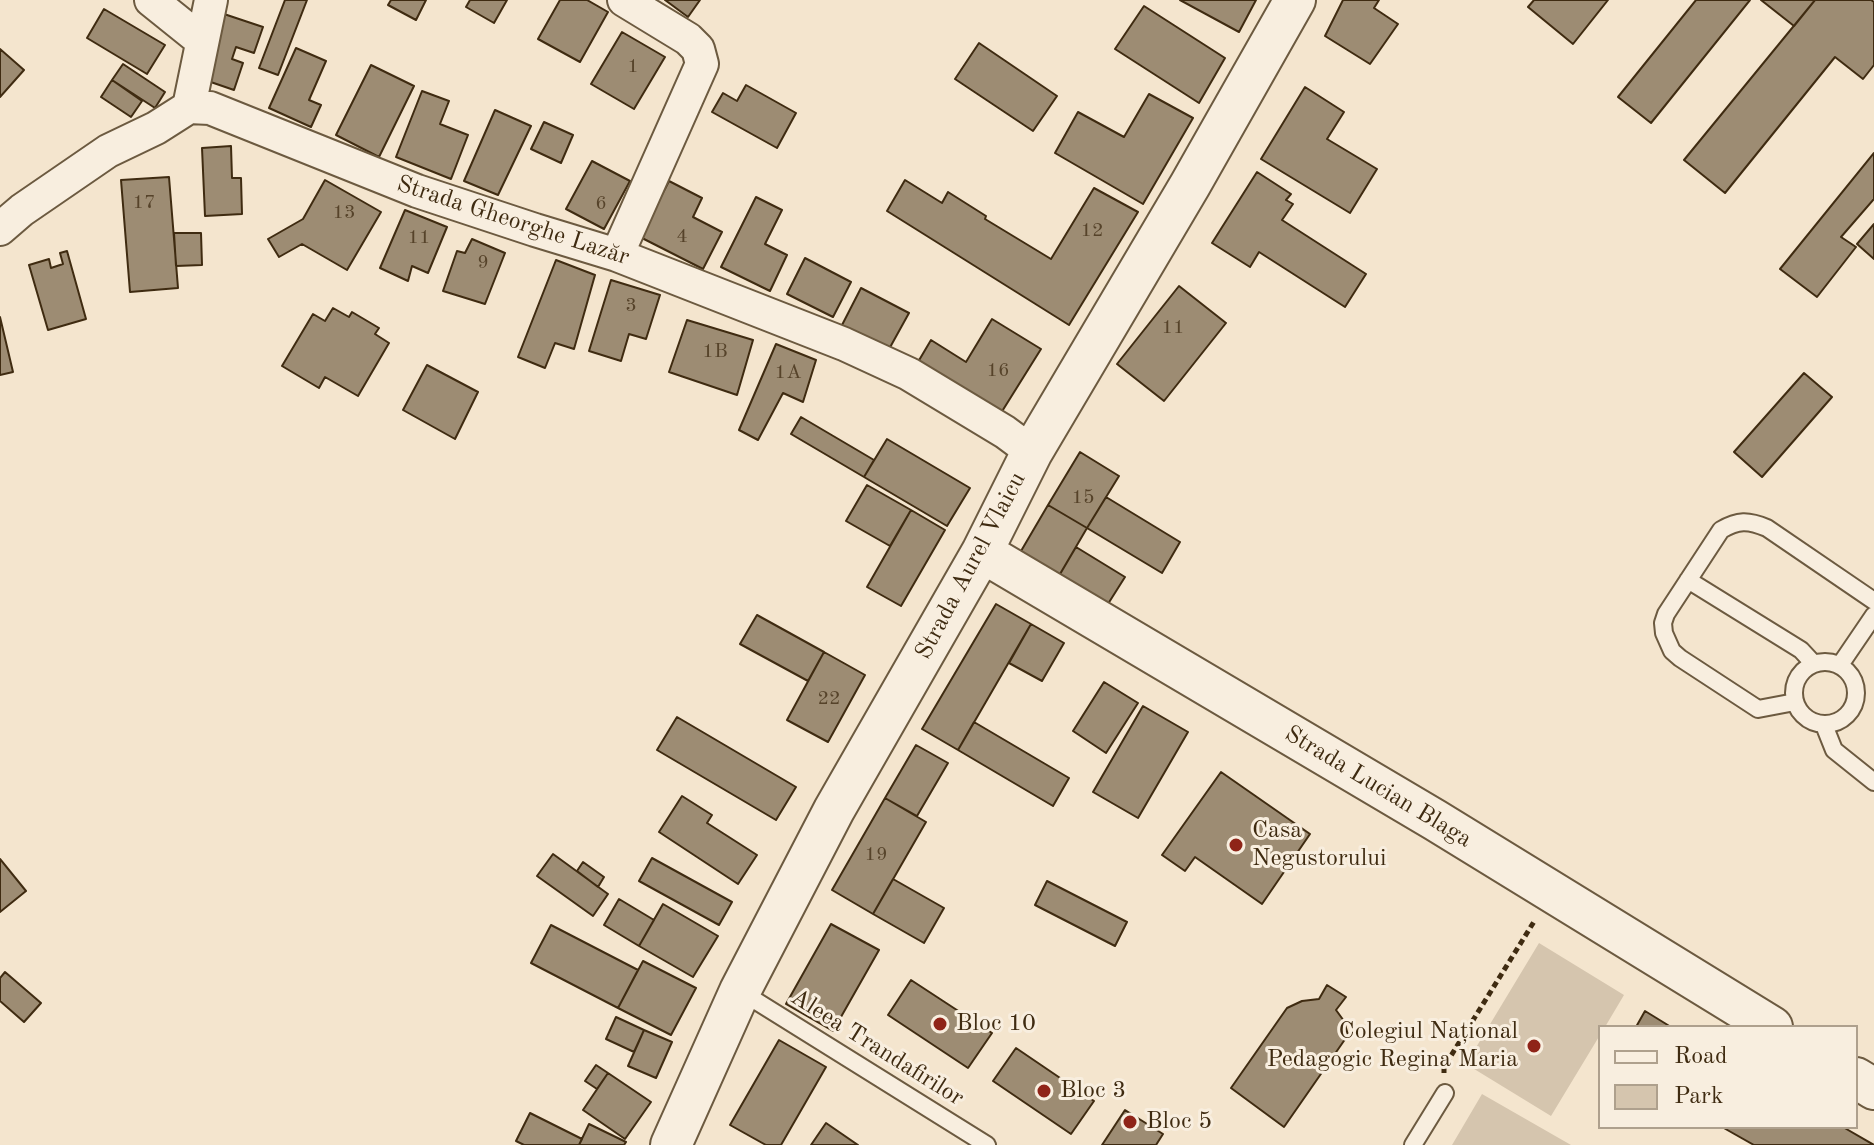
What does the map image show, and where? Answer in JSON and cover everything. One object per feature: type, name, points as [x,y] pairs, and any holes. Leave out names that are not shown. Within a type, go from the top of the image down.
[{"type":"street","points":[[151,0],[202,41]]},
{"type":"street","points":[[0,229],[22,210],[108,151],[156,128],[189,107],[211,0]]},
{"type":"street","points":[[617,255],[702,64],[698,49],[688,39],[624,0]]},
{"type":"street","name":"Strada Aurel Vlaicu","points":[[671,1145],[740,991],[834,810],[982,552],[1032,452],[1295,0]]},
{"type":"street","name":"Strada Gheorghe Lazăr","points":[[189,107],[210,108],[417,191],[617,255],[844,344],[909,374],[1032,452]]},
{"type":"street","name":"Strada Lucian Blaga","points":[[982,552],[1435,820],[1769,1025]]},
{"type":"lane","points":[[1795,702],[1758,709],[1680,658],[1672,651],[1664,633],[1666,614],[1721,530],[1734,523],[1746,522],[1767,528],[1874,601]]},
{"type":"lane","points":[[1688,580],[1801,650],[1814,664]]},
{"type":"lane","points":[[1840,665],[1874,615]]},
{"type":"lane","points":[[1829,662],[1840,665],[1854,681],[1857,692],[1854,705],[1847,716],[1837,723],[1824,725],[1811,721],[1801,714],[1795,702],[1793,692],[1796,682],[1801,673],[1814,664],[1829,662]]},
{"type":"lane","points":[[1857,692],[1874,695]]},
{"type":"lane","points":[[1824,725],[1834,750],[1874,782]]},
{"type":"lane","name":"Aleea Trandafirilor","points":[[740,991],[987,1145]]},
{"type":"lane","points":[[1413,1145],[1445,1093]]},
{"type":"path","points":[[1444,1067],[1552,892]]},
{"type":"green space","points":[[1539,943],[1624,995],[1606,1025],[1598,1025],[1598,1038],[1551,1116],[1466,1064]]},
{"type":"green space","points":[[1482,1094],[1571,1145],[1452,1145]]},
{"type":"building","points":[[285,0],[307,0],[278,75],[259,68]]},
{"type":"building","points":[[391,0],[426,0],[416,20],[388,5]]},
{"type":"building","points":[[470,0],[507,0],[494,23],[466,7]]},
{"type":"building","points":[[560,0],[587,0],[608,12],[580,62],[538,39]]},
{"type":"building","points":[[665,0],[700,0],[688,17]]},
{"type":"building","points":[[1180,0],[1256,0],[1239,32]]},
{"type":"building","points":[[1343,0],[1379,0],[1374,8],[1398,24],[1370,64],[1325,36]]},
{"type":"building","points":[[1534,0],[1608,0],[1573,44],[1528,7]]},
{"type":"building","points":[[1696,0],[1750,0],[1651,123],[1618,97]]},
{"type":"building","points":[[1761,0],[1815,0],[1794,26]]},
{"type":"building","points":[[1815,0],[1874,2],[1874,65],[1863,79],[1835,57],[1725,193],[1684,160]]},
{"type":"building","points":[[1144,6],[1225,58],[1199,103],[1115,49]]},
{"type":"building","points":[[104,9],[165,45],[147,74],[87,38]]},
{"type":"building","points":[[224,14],[263,27],[254,53],[236,47],[232,59],[243,63],[234,90],[202,79]]},
{"type":"building","points":[[622,32],[665,57],[634,109],[591,84]]},
{"type":"building","points":[[979,43],[1057,96],[1033,131],[955,79]]},
{"type":"building","points":[[296,48],[326,61],[309,100],[321,105],[311,127],[269,108]]},
{"type":"building","points":[[0,49],[24,70],[0,97]]},
{"type":"building","points":[[123,64],[165,92],[155,108],[112,80]]},
{"type":"building","points":[[371,65],[414,86],[379,157],[336,135]]},
{"type":"building","points":[[112,80],[142,101],[131,117],[101,97]]},
{"type":"building","points":[[746,85],[796,113],[777,148],[712,112],[723,93],[737,101]]},
{"type":"building","points":[[1305,87],[1344,112],[1327,139],[1377,169],[1350,213],[1261,159]]},
{"type":"building","points":[[422,91],[449,101],[440,124],[468,135],[451,179],[396,157]]},
{"type":"building","points":[[1149,94],[1193,118],[1143,204],[1055,153],[1078,112],[1124,137]]},
{"type":"building","points":[[495,110],[531,126],[498,195],[464,181]]},
{"type":"building","points":[[544,122],[573,135],[561,163],[531,149]]},
{"type":"building","points":[[231,146],[232,178],[241,178],[242,214],[205,216],[202,148]]},
{"type":"building","points":[[1874,153],[1874,199],[1841,237],[1856,247],[1817,297],[1780,269]]},
{"type":"building","points":[[592,161],[630,181],[604,229],[566,209]]},
{"type":"building","points":[[1257,172],[1291,194],[1286,200],[1293,204],[1282,220],[1366,274],[1345,307],[1259,252],[1250,267],[1212,243]]},
{"type":"building","points":[[169,177],[178,288],[130,292],[121,180]]},
{"type":"building","points":[[325,180],[381,212],[347,270],[302,244],[279,257],[268,239],[303,219]]},
{"type":"building","points":[[905,180],[942,203],[948,192],[986,216],[985,219],[1051,259],[1094,188],[1138,212],[1069,325],[887,211]]},
{"type":"building","points":[[669,181],[702,198],[693,217],[722,232],[703,269],[640,237]]},
{"type":"building","points":[[756,197],[782,210],[765,244],[787,255],[770,291],[721,267]]},
{"type":"building","points":[[405,210],[447,227],[428,273],[412,266],[408,281],[380,268]]},
{"type":"building","points":[[1874,224],[1874,259],[1857,244]]},
{"type":"building","points":[[174,233],[201,233],[202,265],[176,266]]},
{"type":"building","points":[[472,239],[505,253],[485,304],[443,291],[457,251],[465,253]]},
{"type":"building","points":[[67,251],[86,319],[48,330],[29,265],[49,259],[51,268],[63,264],[60,253]]},
{"type":"building","points":[[805,258],[851,282],[833,317],[787,294]]},
{"type":"building","points":[[556,260],[595,275],[574,349],[555,343],[545,368],[518,357]]},
{"type":"building","points":[[611,280],[660,295],[646,339],[629,334],[621,361],[589,351]]},
{"type":"building","points":[[1179,286],[1226,323],[1164,401],[1117,364]]},
{"type":"building","points":[[861,288],[909,313],[888,351],[841,327]]},
{"type":"building","points":[[333,308],[349,317],[352,312],[379,328],[375,334],[389,343],[358,396],[325,377],[319,388],[282,366],[313,314],[325,321]]},
{"type":"building","points":[[0,317],[13,372],[0,375]]},
{"type":"building","points":[[992,319],[1041,349],[1001,413],[918,362],[931,340],[966,362]]},
{"type":"building","points":[[687,320],[753,340],[737,395],[669,372]]},
{"type":"building","points":[[776,344],[816,360],[803,402],[783,393],[758,440],[739,430]]},
{"type":"building","points":[[427,365],[478,392],[455,439],[403,410]]},
{"type":"building","points":[[1804,373],[1832,397],[1762,477],[1734,452]]},
{"type":"building","points":[[801,417],[874,460],[864,477],[791,434]]},
{"type":"building","points":[[887,439],[970,488],[947,526],[864,477]]},
{"type":"building","points":[[1080,452],[1119,476],[1087,528],[1048,505]]},
{"type":"building","points":[[867,485],[911,510],[890,546],[846,521]]},
{"type":"building","points":[[1106,497],[1180,542],[1162,573],[1087,528]]},
{"type":"building","points":[[1048,505],[1087,528],[1053,586],[1014,563]]},
{"type":"building","points":[[911,510],[945,530],[901,606],[867,587]]},
{"type":"building","points":[[1076,547],[1125,577],[1101,615],[1053,586]]},
{"type":"building","points":[[996,604],[1031,624],[958,750],[922,729]]},
{"type":"building","points":[[757,615],[824,652],[808,681],[740,644]]},
{"type":"building","points":[[1031,624],[1064,643],[1042,681],[1009,663]]},
{"type":"building","points":[[824,652],[865,675],[828,742],[787,720]]},
{"type":"building","points":[[1104,682],[1138,703],[1106,753],[1073,731]]},
{"type":"building","points":[[1143,706],[1188,732],[1138,818],[1093,792]]},
{"type":"building","points":[[677,717],[796,787],[776,820],[657,750]]},
{"type":"building","points":[[974,722],[1069,778],[1053,806],[958,750]]},
{"type":"building","points":[[916,745],[948,763],[917,816],[885,798]]},
{"type":"building","name":"Casa Negustorului","points":[[1221,772],[1310,834],[1262,904],[1195,857],[1185,871],[1162,855]]},
{"type":"building","points":[[682,796],[712,815],[707,823],[757,855],[738,884],[659,832]]},
{"type":"building","points":[[885,798],[926,822],[873,914],[832,890]]},
{"type":"building","points":[[553,854],[608,894],[593,916],[537,876]]},
{"type":"building","points":[[652,858],[732,902],[719,925],[639,881]]},
{"type":"building","points":[[0,859],[26,891],[0,912]]},
{"type":"building","points":[[583,862],[604,877],[598,887],[577,871]]},
{"type":"building","points":[[893,879],[944,908],[924,943],[873,914]]},
{"type":"building","points":[[1047,881],[1127,922],[1115,946],[1035,905]]},
{"type":"building","points":[[619,899],[654,920],[639,946],[604,925]]},
{"type":"building","points":[[663,904],[718,936],[693,977],[639,946]]},
{"type":"building","points":[[831,924],[879,950],[833,1031],[786,1004]]},
{"type":"building","points":[[551,925],[638,970],[618,1008],[531,963]]},
{"type":"building","points":[[643,961],[696,988],[671,1035],[618,1008]]},
{"type":"building","points":[[5,972],[41,1003],[24,1022],[0,1001],[0,978]]},
{"type":"building","name":"Bloc 10","points":[[911,980],[992,1033],[968,1068],[888,1015]]},
{"type":"building","points":[[1327,985],[1346,997],[1336,1010],[1344,1021],[1348,1035],[1284,1127],[1231,1088],[1287,1008],[1302,1001],[1319,999]]},
{"type":"building","points":[[1645,1011],[1668,1025],[1637,1025]]},
{"type":"building","points":[[616,1017],[644,1030],[634,1052],[606,1039]]},
{"type":"building","points":[[644,1030],[672,1042],[656,1078],[628,1066]]},
{"type":"building","points":[[779,1040],[826,1067],[781,1145],[766,1145],[730,1125]]},
{"type":"building","name":"Bloc 3","points":[[1016,1048],[1094,1101],[1071,1134],[993,1081]]},
{"type":"building","points":[[596,1065],[608,1073],[597,1089],[585,1081]]},
{"type":"building","points":[[608,1073],[651,1102],[625,1139],[583,1110]]},
{"type":"building","name":"Bloc 5","points":[[1125,1110],[1163,1134],[1156,1145],[1102,1145]]},
{"type":"building","points":[[530,1113],[582,1139],[579,1145],[524,1145],[516,1141]]},
{"type":"building","points":[[826,1123],[858,1145],[811,1145]]},
{"type":"building","points":[[589,1124],[626,1142],[624,1145],[579,1145]]},
{"type":"building","points":[[1726,1129],[1846,1129],[1874,1145],[1754,1145]]},
{"type":"place","name":"Casa Negustorului","points":[[1236,845]]},
{"type":"place","name":"Bloc 10","points":[[940,1024]]},
{"type":"place","name":"Colegiul Național Pedagogic Regina Maria","points":[[1534,1046]]},
{"type":"place","name":"Bloc 3","points":[[1044,1091]]},
{"type":"place","name":"Bloc 5","points":[[1130,1122]]}]
